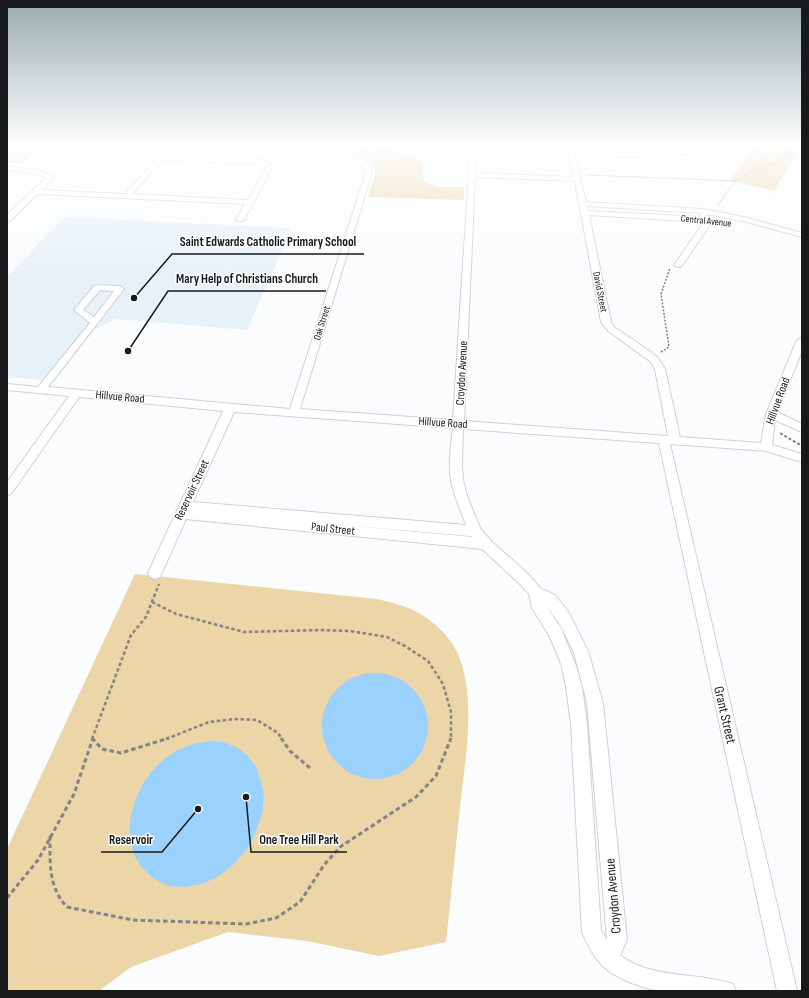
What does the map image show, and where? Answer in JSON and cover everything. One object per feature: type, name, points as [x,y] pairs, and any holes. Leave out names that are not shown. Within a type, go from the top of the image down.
[{"type":"street","points":[[7,219],[40,189]]},
{"type":"street","points":[[127,196],[133,189]]},
{"type":"street","points":[[240,220],[257,189]]},
{"type":"street","name":"Oak Street","points":[[294,412],[364,189]]},
{"type":"street","name":"Croydon Avenue","points":[[472,189],[456,464],[457,480],[461,496],[475,531],[485,544],[523,578],[535,592],[550,599],[564,618],[581,651],[595,704],[617,940],[608,958]]},
{"type":"street","name":"David Street","points":[[580,189],[606,322],[611,329],[655,360],[660,369],[669,440]]},
{"type":"street","points":[[36,192],[250,202]]},
{"type":"street","name":"Central Avenue","points":[[583,204],[703,211],[748,220],[802,235]]},
{"type":"street","points":[[678,265],[706,225],[703,211]]},
{"type":"street","name":"Central Avenue","points":[[584,213],[705,219],[736,224],[802,242]]},
{"type":"street","points":[[41,390],[95,322]]},
{"type":"street","name":"Hillvue Road","points":[[7,387],[230,408],[766,447],[771,414],[802,340]]},
{"type":"street","points":[[7,491],[76,394]]},
{"type":"street","name":"Reservoir Street","points":[[156,573],[230,408]]},
{"type":"street","points":[[771,414],[802,428]]},
{"type":"street","name":"Grant Street","points":[[669,440],[787,991]]},
{"type":"street","points":[[766,447],[802,458]]},
{"type":"street","name":"Paul Street","points":[[183,510],[475,531]]},
{"type":"street","name":"Paul Street","points":[[183,510],[485,544]]},
{"type":"street","name":"Croydon Avenue","points":[[535,592],[537,604],[556,633],[569,666],[574,687],[579,724],[592,932],[608,958]]},
{"type":"street","points":[[608,958],[619,966],[644,977],[726,991]]},
{"type":"path","points":[[713,213],[729,189]]},
{"type":"path","points":[[648,354],[662,352],[669,347],[661,294],[669,269],[678,265]]},
{"type":"path","points":[[768,429],[778,432],[802,446]]},
{"type":"path","points":[[7,898],[38,860],[74,794],[92,738],[130,635],[146,617],[152,602],[160,580],[156,573]]},
{"type":"path","points":[[50,836],[50,869],[59,900],[67,907],[140,920],[246,924],[276,918],[300,902],[324,865],[340,847],[416,797],[436,776],[451,739],[451,712],[443,684],[428,661],[405,646],[387,637],[350,631],[322,630],[244,632],[176,614],[152,602]]},
{"type":"path","points":[[92,738],[102,749],[121,753],[152,744],[209,722],[235,719],[258,720],[278,733],[290,751],[310,768]]},
{"type":"shaded area","points":[[371,189],[464,189],[464,200],[368,197]]},
{"type":"shaded area","points":[[763,189],[775,189],[774,191]]},
{"type":"shaded area","points":[[64,217],[292,228],[247,330],[116,319],[95,329],[54,381],[7,377],[7,277]]},
{"type":"shaded area","points":[[135,574],[376,599],[394,603],[417,612],[426,617],[448,638],[458,654],[464,672],[467,690],[468,729],[446,942],[379,956],[307,941],[228,932],[131,967],[99,991],[7,991],[7,849]]},
{"type":"building","points":[[375,673],[395,677],[413,688],[424,706],[428,726],[424,746],[413,764],[395,775],[375,779],[355,775],[337,764],[326,746],[322,726],[326,706],[337,688],[355,677]]},
{"type":"building","points":[[208,741],[223,742],[236,747],[247,755],[256,767],[261,781],[264,797],[262,814],[256,832],[247,849],[234,864],[219,876],[202,884],[185,887],[169,886],[154,879],[143,869],[134,855],[130,839],[130,821],[134,804],[141,787],[151,772],[164,759],[178,750],[193,744]]},
{"type":"place","name":"Saint Edwards Catholic Primary School","points":[[134,298]]},
{"type":"place","name":"Mary Help of Christians Church","points":[[128,351]]},
{"type":"place","name":"One Tree Hill Park","points":[[246,797]]},
{"type":"place","name":"Reservoir","points":[[198,809]]}]
